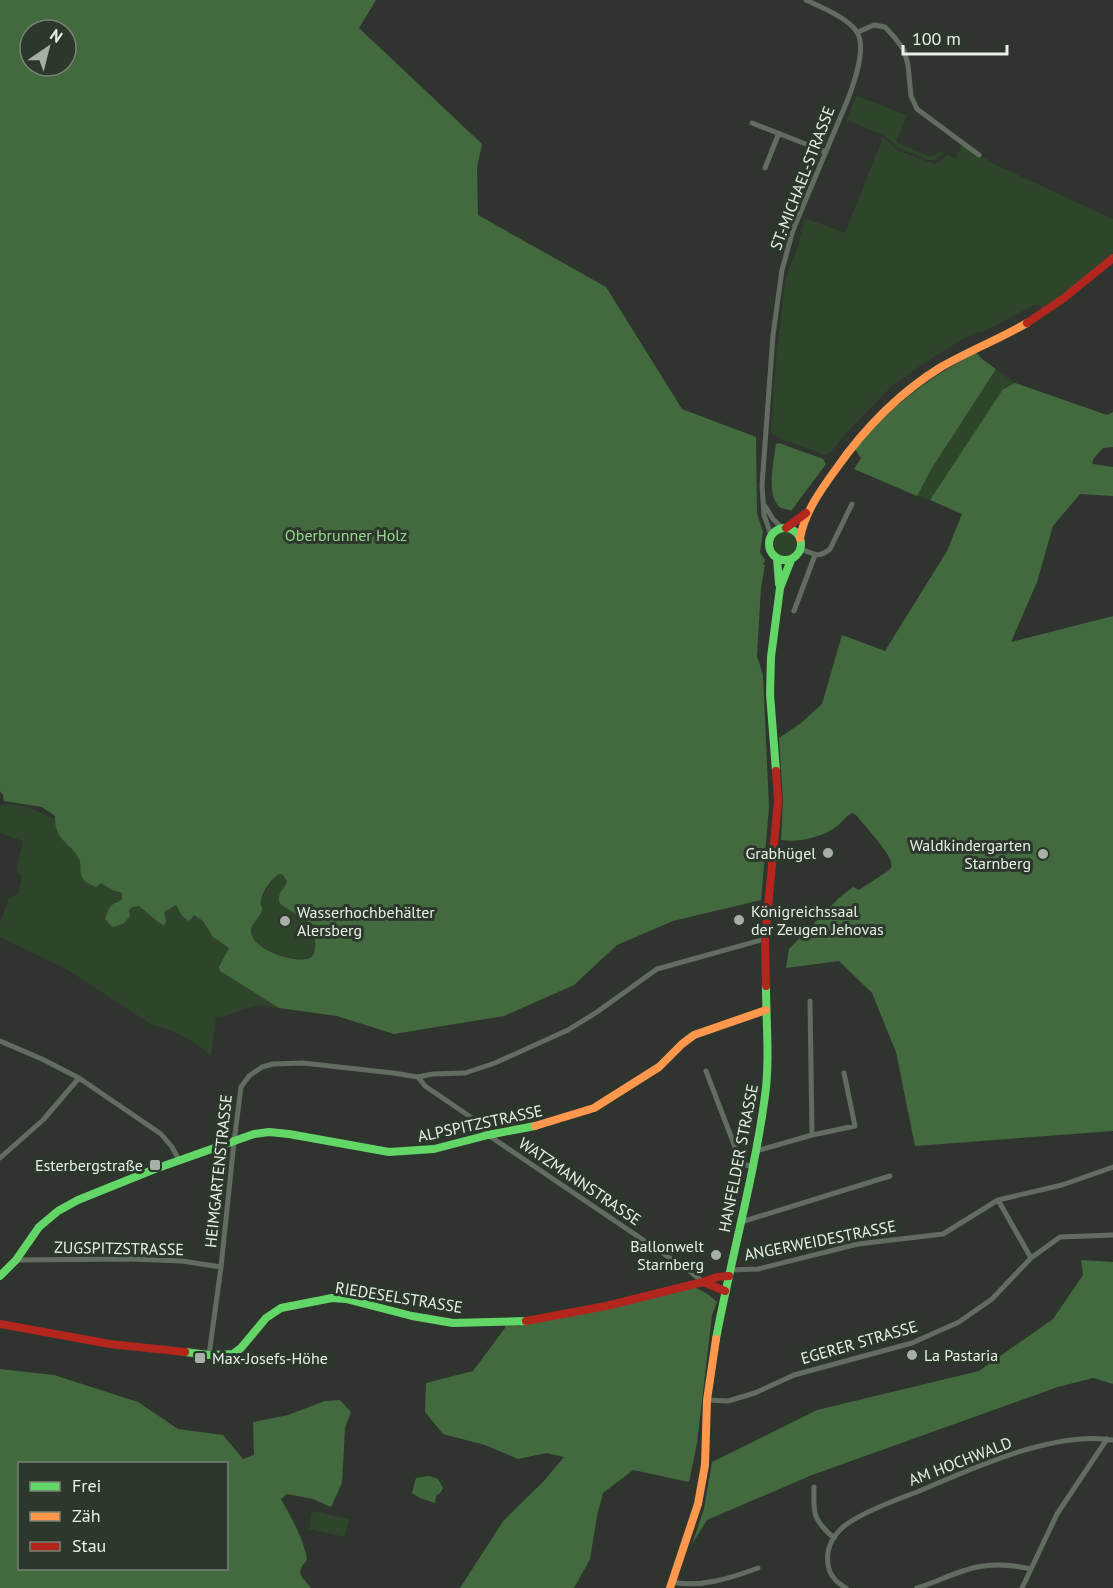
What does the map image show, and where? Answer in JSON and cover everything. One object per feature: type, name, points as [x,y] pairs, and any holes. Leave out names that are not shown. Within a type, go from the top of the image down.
[{"type":"street","points":[[807,0],[840,17],[858,32],[874,25],[885,27],[904,50],[911,96],[917,109],[979,155]]},
{"type":"street","name":"ST.-MICHAEL-STRASSE","points":[[771,535],[764,514],[762,485],[773,335],[782,270],[793,230],[855,80],[861,45],[858,32]]},
{"type":"street","points":[[752,123],[826,152]]},
{"type":"street","points":[[765,168],[779,133]]},
{"type":"street","points":[[809,509],[800,538],[799,554],[791,560],[777,558],[769,548],[771,535],[800,518],[809,509],[840,462],[871,425],[902,396],[938,369],[1041,315],[1091,279],[1113,258]]},
{"type":"street","points":[[801,549],[814,555],[824,554],[830,549],[852,504]]},
{"type":"street","points":[[764,505],[773,519],[784,528],[795,531],[800,538]]},
{"type":"street","points":[[794,611],[814,555]]},
{"type":"street","name":"HANFELDER STRASSE","points":[[777,558],[780,588]]},
{"type":"street","name":"HANFELDER STRASSE","points":[[758,1568],[729,1579],[705,1584],[671,1585],[698,1504],[705,1465],[707,1400],[725,1291],[756,1151],[766,1077],[765,939],[778,801],[770,694],[772,648],[780,588],[791,560]]},
{"type":"street","name":"HEIMGARTENSTRASSE","points":[[209,1355],[234,1142],[242,1087],[249,1076],[262,1067],[273,1064],[303,1064],[417,1077],[465,1073],[495,1063],[568,1030],[657,969],[765,939]]},
{"type":"street","points":[[810,1001],[812,1135]]},
{"type":"street","name":"ALPSPITZSTRASSE","points":[[0,1276],[16,1260],[39,1227],[58,1211],[78,1200],[179,1160],[254,1134],[269,1132],[389,1152],[434,1149],[488,1135],[543,1125],[594,1108],[659,1067],[694,1035],[766,1010]]},
{"type":"street","points":[[0,1041],[79,1078],[161,1134],[179,1160]]},
{"type":"street","points":[[706,1071],[740,1160],[753,1167]]},
{"type":"street","points":[[756,1151],[812,1135],[855,1126],[843,1073]]},
{"type":"street","name":"WATZMANNSTRASSE","points":[[417,1077],[425,1086],[475,1120],[488,1135],[703,1282]]},
{"type":"street","points":[[0,1158],[43,1120],[79,1078]]},
{"type":"street","name":"ANGERWEIDESTRASSE","points":[[729,1273],[758,1269],[858,1244],[943,1234],[998,1200],[1071,1182],[1113,1167]]},
{"type":"street","points":[[741,1222],[890,1176]]},
{"type":"street","points":[[998,1200],[1031,1258]]},
{"type":"street","name":"EGERER STRASSE","points":[[707,1400],[728,1401],[755,1393],[794,1375],[912,1343],[959,1322],[992,1299],[1031,1258],[1060,1237],[1113,1235]]},
{"type":"street","name":"ZUGSPITZSTRASSE","points":[[16,1260],[182,1260],[221,1267]]},
{"type":"street","name":"RIEDESELSTRASSE","points":[[0,1324],[110,1344],[209,1355],[233,1354],[242,1348],[266,1318],[281,1308],[301,1303],[332,1298],[346,1299],[412,1317],[453,1323],[532,1321],[606,1306],[703,1282],[729,1273]]},
{"type":"street","points":[[703,1282],[725,1291]]},
{"type":"street","name":"AM HOCHWALD","points":[[834,1538],[843,1527],[863,1515],[984,1464],[1051,1444],[1078,1439],[1110,1439]]},
{"type":"street","points":[[1022,1588],[1058,1514],[1110,1439]]},
{"type":"street","points":[[814,1487],[815,1515],[822,1528],[834,1538],[829,1547],[828,1567],[832,1577],[846,1588]]},
{"type":"street","points":[[917,1588],[983,1565],[1018,1566],[1031,1569]]},
{"type":"shaded area","points":[[856,96],[907,115],[896,142],[929,156],[934,156],[939,151],[944,153],[934,160],[928,160],[897,147],[884,135],[847,120]]},
{"type":"shaded area","points":[[883,137],[897,150],[934,164],[947,155],[956,159],[962,144],[996,165],[1113,219],[1113,252],[1083,280],[1043,308],[1034,305],[983,332],[977,332],[961,340],[923,364],[892,386],[845,434],[831,452],[825,455],[771,433],[776,359],[785,282],[798,248],[805,218],[845,233]]},
{"type":"shaded area","points":[[996,369],[1015,383],[1003,389],[930,500],[917,496],[932,468]]},
{"type":"shaded area","points":[[785,532],[794,535],[797,544],[794,553],[785,556],[776,553],[773,544],[776,535]]},
{"type":"shaded area","points":[[0,805],[25,806],[55,819],[60,833],[84,868],[105,885],[122,893],[123,897],[112,927],[119,926],[126,921],[132,906],[139,906],[158,922],[164,912],[176,905],[182,916],[194,915],[203,921],[213,937],[229,948],[220,971],[279,1008],[256,1005],[226,1016],[216,1017],[211,1056],[195,1043],[173,1031],[152,1025],[68,970],[0,937],[0,923],[9,898],[18,894],[22,877],[16,870],[23,841],[0,833]]},
{"type":"shaded area","points":[[279,874],[282,874],[287,881],[280,894],[280,904],[316,925],[317,944],[314,954],[304,960],[286,957],[267,950],[257,944],[251,932],[265,892]]},
{"type":"shaded area","points":[[429,1476],[438,1479],[443,1488],[436,1496],[435,1503],[412,1493],[416,1478]]},
{"type":"shaded area","points":[[312,1511],[349,1519],[345,1537],[309,1529]]},
{"type":"green space","name":"Oberbrunner Holz","points":[[0,0],[376,0],[359,28],[482,144],[477,168],[478,215],[606,287],[682,409],[756,437],[757,513],[763,532],[760,552],[765,560],[757,656],[763,675],[769,807],[761,900],[673,921],[617,945],[574,985],[504,1016],[394,1034],[337,1016],[279,1008],[220,971],[219,967],[229,948],[213,937],[203,921],[194,915],[189,921],[182,916],[176,905],[164,912],[166,922],[164,925],[139,906],[132,907],[125,922],[112,927],[105,919],[111,906],[122,899],[122,893],[101,883],[96,887],[84,880],[76,853],[59,834],[55,816],[42,807],[4,801],[0,791]],"holes":[[[282,874],[287,881],[280,894],[280,904],[315,926],[314,954],[309,958],[292,958],[273,953],[258,943],[251,931],[262,910],[263,894],[270,882]]]},
{"type":"green space","points":[[976,352],[996,369],[932,468],[917,496],[854,469],[861,458],[855,449],[882,420],[926,383]]},
{"type":"green space","points":[[1015,383],[1107,415],[1113,412],[1113,447],[1103,448],[1092,463],[1113,467],[1113,496],[1080,494],[1053,526],[1037,582],[1011,642],[1113,616],[1113,1131],[915,1146],[896,1052],[872,993],[839,961],[786,968],[789,949],[839,898],[853,887],[859,890],[888,871],[891,862],[876,838],[852,813],[837,826],[818,836],[795,841],[781,840],[783,800],[779,738],[801,723],[822,704],[842,635],[885,651],[947,551],[962,514],[930,500],[1003,389]]},
{"type":"green space","points":[[779,443],[823,459],[826,464],[791,511],[781,508],[773,496],[772,469],[776,444]]},
{"type":"green space","points":[[1081,1260],[1113,1262],[1113,1384],[1093,1378],[1058,1387],[812,1475],[707,1520],[692,1544],[704,1509],[712,1462],[817,1410],[979,1371],[1053,1319],[1083,1275]]},
{"type":"green space","points":[[691,1285],[717,1302],[712,1315],[697,1443],[689,1482],[633,1470],[603,1493],[590,1559],[574,1588],[460,1588],[504,1520],[543,1482],[564,1457],[547,1453],[518,1459],[485,1445],[443,1434],[425,1412],[426,1383],[473,1371],[505,1328],[507,1321]]},
{"type":"green space","points":[[0,1369],[54,1375],[138,1402],[178,1429],[223,1435],[243,1459],[254,1455],[253,1422],[288,1415],[325,1401],[340,1400],[351,1412],[345,1428],[342,1483],[331,1507],[313,1499],[287,1494],[281,1499],[303,1544],[307,1560],[300,1572],[311,1588],[0,1588]]},
{"type":"traffic: fast","points":[[785,528],[797,532],[801,544],[797,556],[785,560],[773,556],[769,544],[773,532],[785,528]]},
{"type":"traffic: fast","points":[[777,558],[779,584]]},
{"type":"traffic: fast","points":[[776,771],[770,694],[771,657],[780,588],[791,560]]},
{"type":"traffic: fast","points":[[716,1339],[755,1157],[765,1096],[768,1055],[766,986]]},
{"type":"traffic: fast","points":[[0,1276],[16,1260],[39,1227],[58,1211],[78,1200],[155,1169],[254,1134],[269,1132],[289,1134],[389,1152],[434,1149],[535,1126]]},
{"type":"traffic: fast","points":[[185,1352],[209,1355],[233,1354],[241,1348],[266,1318],[281,1308],[332,1298],[346,1299],[412,1316],[453,1323],[526,1321]]},
{"type":"traffic: slow","points":[[800,538],[809,511],[824,485],[858,440],[883,413],[911,388],[941,367],[1027,323]]},
{"type":"traffic: slow","points":[[535,1126],[594,1108],[659,1067],[694,1035],[766,1010]]},
{"type":"traffic: slow","points":[[670,1588],[698,1504],[705,1465],[707,1400],[716,1339]]},
{"type":"traffic: jam","points":[[1027,323],[1064,298],[1113,258]]},
{"type":"traffic: jam","points":[[786,528],[806,513]]},
{"type":"traffic: jam","points":[[766,986],[765,939],[778,801],[776,771]]},
{"type":"traffic: jam","points":[[526,1321],[606,1306],[717,1277],[729,1276]]},
{"type":"traffic: jam","points":[[703,1282],[725,1291]]},
{"type":"traffic: jam","points":[[0,1324],[110,1344],[185,1352]]},
{"type":"place","name":"Grabhügel","points":[[828,853]]},
{"type":"place","name":"Waldkindergarten Starnberg","points":[[1043,854]]},
{"type":"place","name":"Königreichssaal der Zeugen Jehovas","points":[[739,920]]},
{"type":"place","name":"Wasserhochbehälter Alersberg","points":[[285,921]]},
{"type":"place","name":"Esterbergstraße","points":[[155,1165]]},
{"type":"place","name":"Ballonwelt Starnberg","points":[[716,1255]]},
{"type":"place","name":"La Pastaria","points":[[912,1355]]},
{"type":"place","name":"Max-Josefs-Höhe","points":[[200,1358]]}]
